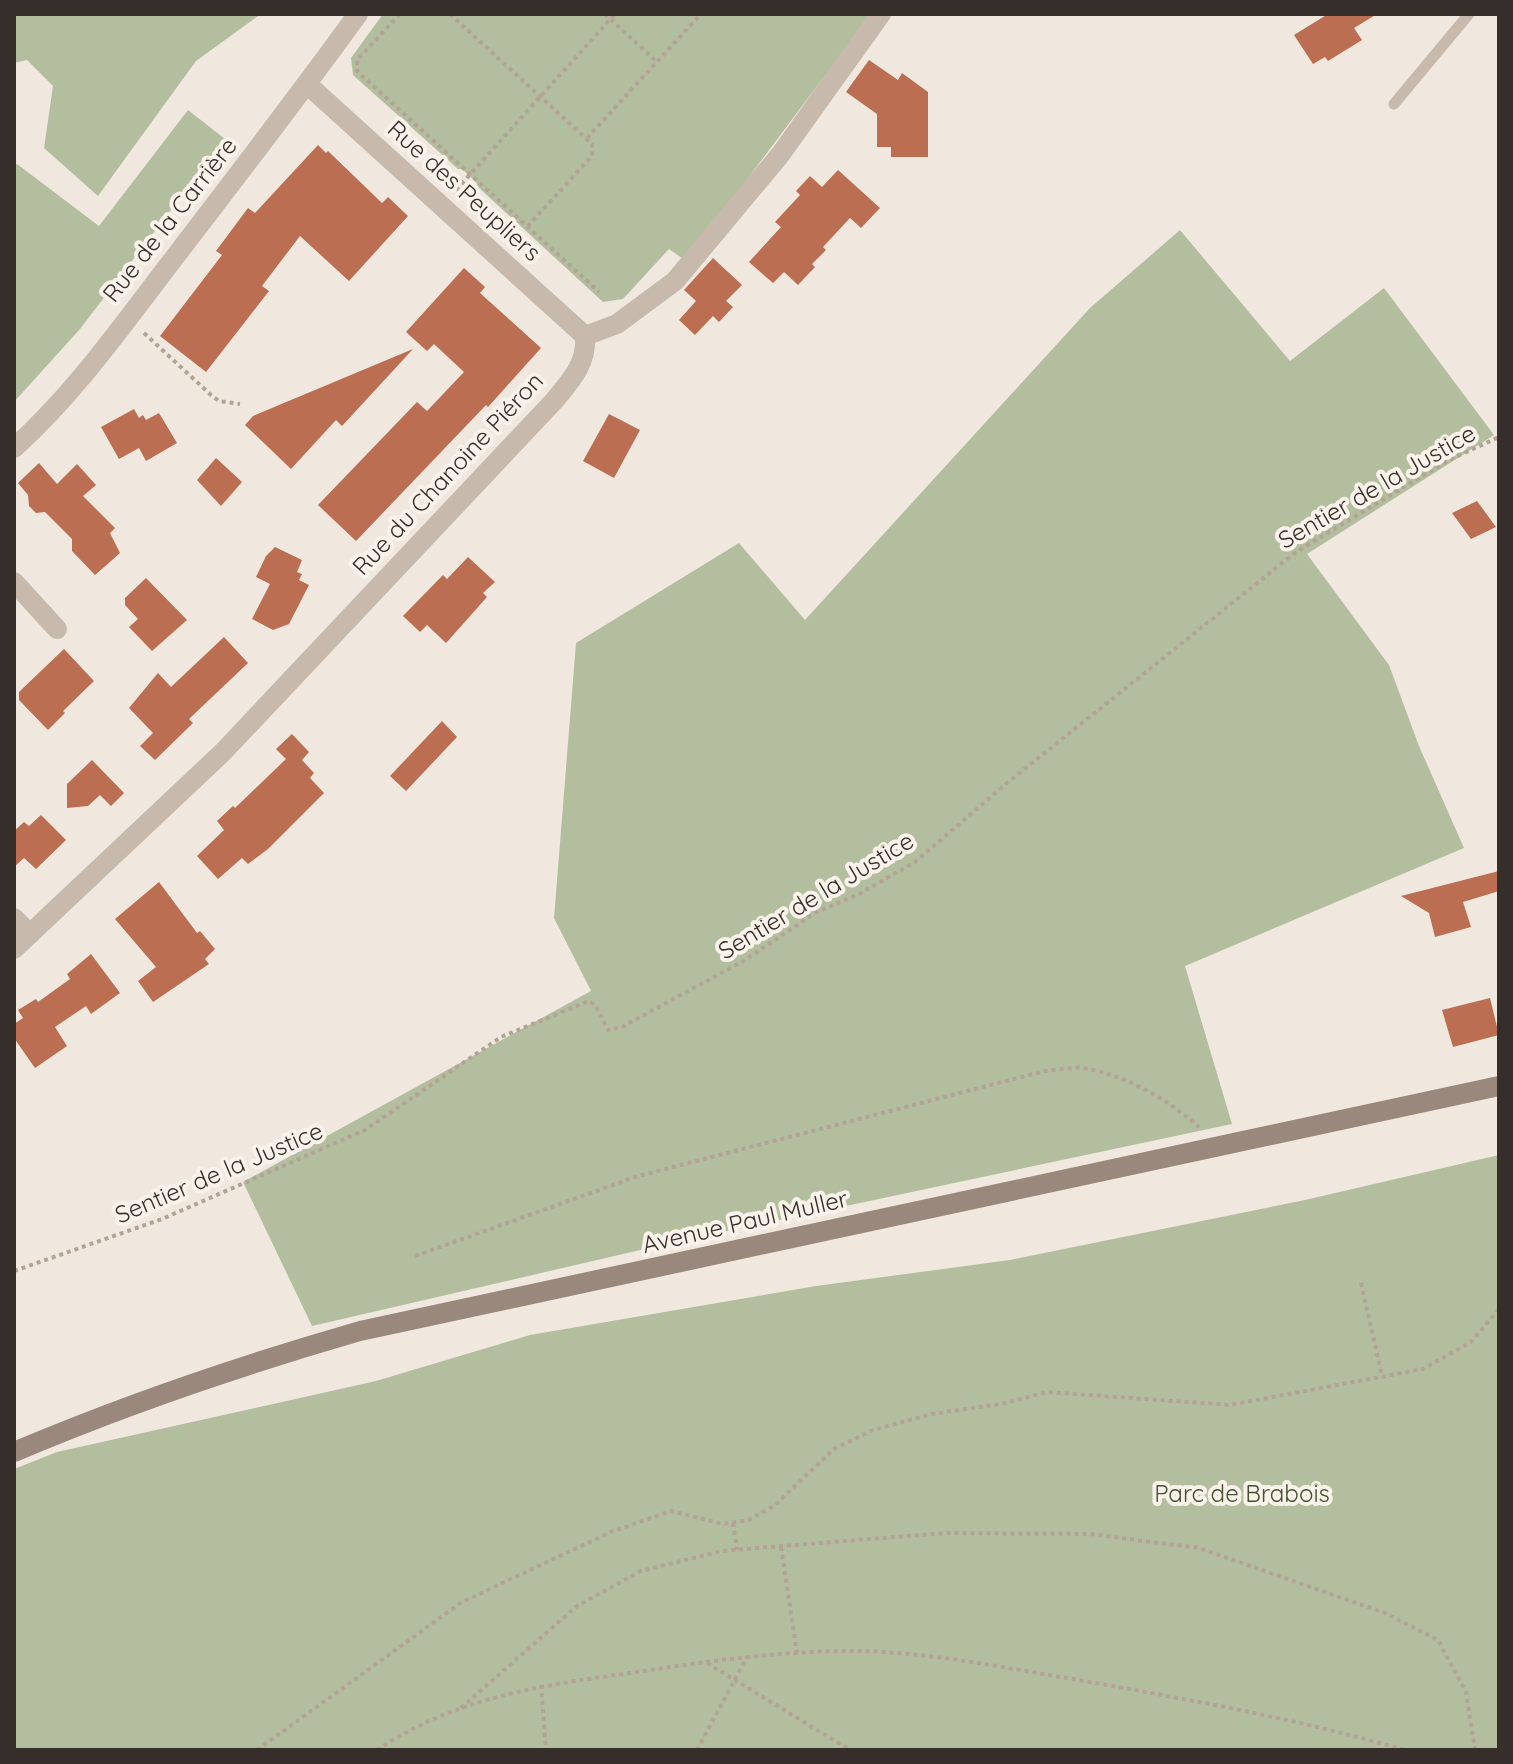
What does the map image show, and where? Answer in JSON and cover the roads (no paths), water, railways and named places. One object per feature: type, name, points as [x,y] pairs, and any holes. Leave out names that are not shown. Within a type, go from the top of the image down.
[{"type":"main road","name":"Avenue Paul Muller","points":[[14,1452],[101,1415],[245,1364],[360,1331],[1499,1086]]},
{"type":"street","name":"Rue de la Carrière","points":[[14,448],[68,393],[128,318],[358,14]]},
{"type":"street","points":[[585,336],[617,324],[675,281],[780,155],[881,14]]},
{"type":"street","name":"Rue des Peupliers","points":[[307,84],[585,336]]},
{"type":"street","name":"Rue du Chanoine Piéron","points":[[14,949],[223,752],[554,401],[581,364],[586,352],[585,336]]},
{"type":"street","points":[[14,582],[57,629]]},
{"type":"street","points":[[14,918],[30,934]]},
{"type":"lane","points":[[1394,104],[1469,14]]},
{"type":"park label","name":"Parc de Brabois","points":[[1242,1494]]}]
